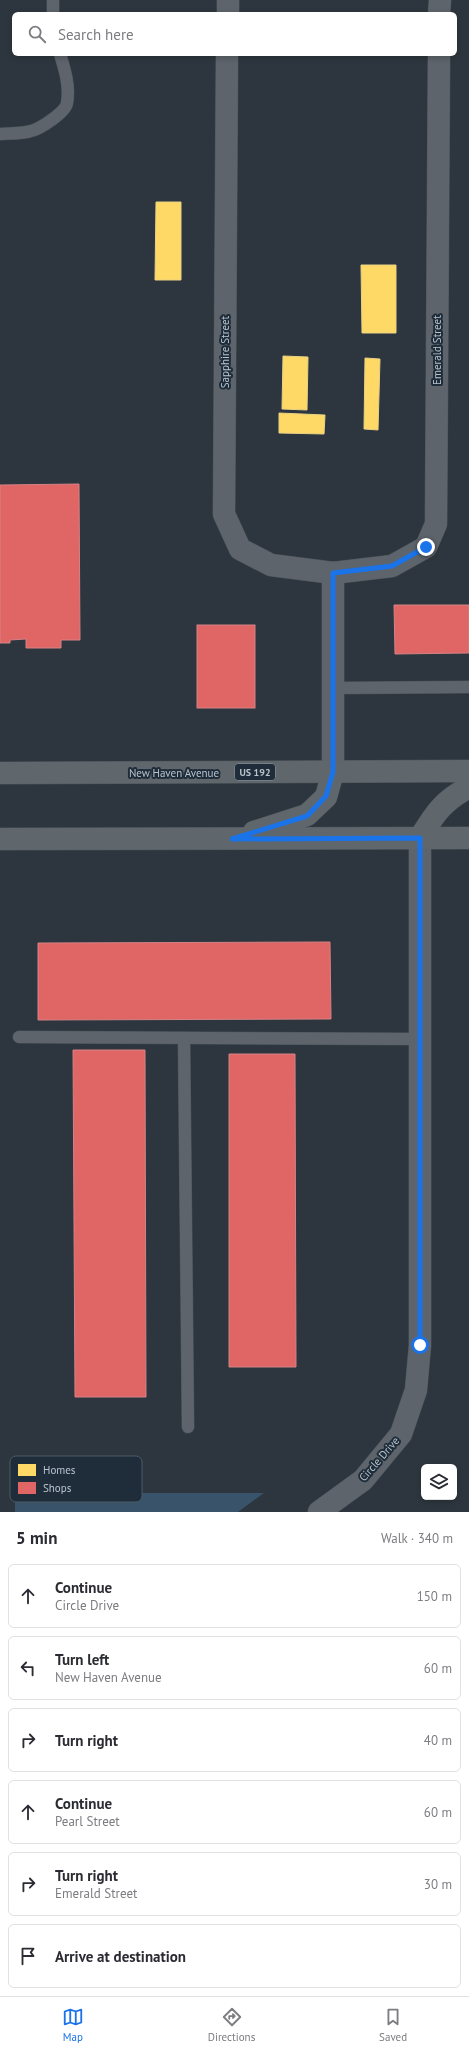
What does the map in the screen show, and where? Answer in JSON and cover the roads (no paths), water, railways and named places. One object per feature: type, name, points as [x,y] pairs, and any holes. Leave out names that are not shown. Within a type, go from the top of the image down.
[{"type":"main road","name":"New Haven Avenue","points":[[0,774],[469,771]]},
{"type":"main road","points":[[232,839],[307,816],[326,796],[333,772]]},
{"type":"main road","points":[[420,838],[435,812],[455,795],[469,787]]},
{"type":"main road","points":[[0,840],[469,838]]},
{"type":"street","points":[[228,0],[228,12]]},
{"type":"street","points":[[439,12],[440,0]]},
{"type":"street","name":"Sapphire Street","points":[[227,56],[224,514],[240,549],[271,565],[333,573]]},
{"type":"street","name":"Emerald Street","points":[[333,573],[392,566],[426,547],[436,524],[439,56]]},
{"type":"street","points":[[333,573],[333,772]]},
{"type":"street","name":"Circle Drive","points":[[319,1512],[363,1480],[401,1434],[416,1390],[420,1345],[420,838]]},
{"type":"lane","points":[[53,0],[53,12]]},
{"type":"lane","points":[[0,134],[31,132],[62,113],[67,105],[68,90],[66,75],[61,56]]},
{"type":"lane","points":[[333,688],[469,687]]},
{"type":"lane","points":[[19,1037],[420,1039]]},
{"type":"lane","points":[[184,1038],[188,1427]]},
{"type":"water","points":[[142,1493],[264,1493],[238,1512],[15,1512],[15,1502],[142,1502]]}]
